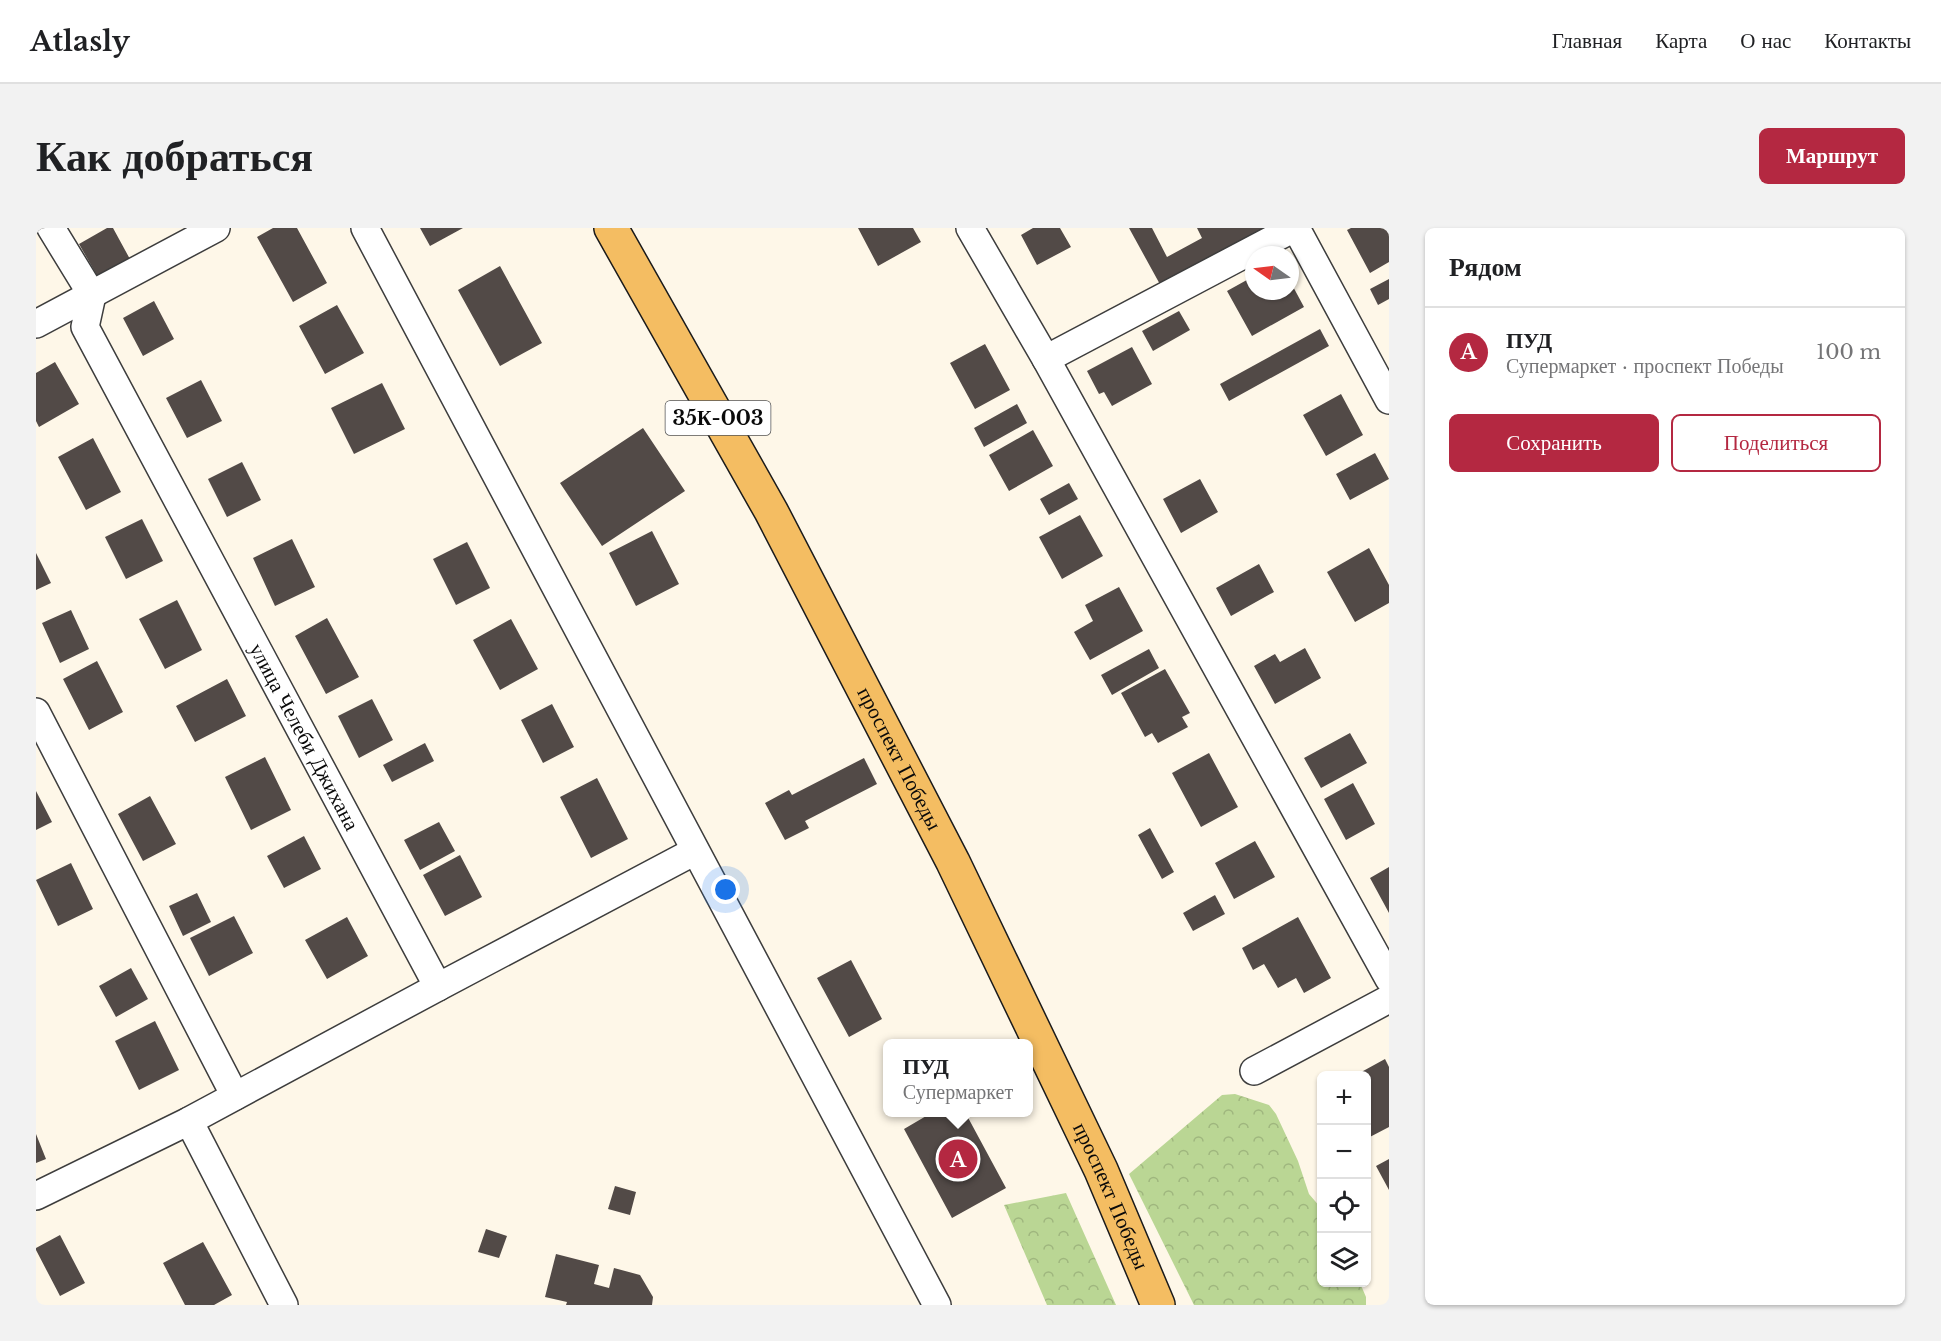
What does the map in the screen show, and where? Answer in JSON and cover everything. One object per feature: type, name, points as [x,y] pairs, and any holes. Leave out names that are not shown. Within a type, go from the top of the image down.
[{"type":"main road","name":"проспект Победы","points":[[611,228],[771,511],[953,862],[1101,1170],[1158,1305]]},
{"type":"street","points":[[51,228],[92,295]]},
{"type":"street","points":[[36,324],[216,228]]},
{"type":"street","points":[[365,228],[937,1305]]},
{"type":"street","points":[[970,228],[1046,359],[1389,979]]},
{"type":"street","points":[[1046,359],[1295,228],[1389,400]]},
{"type":"street","name":"улица Челеби Джихана","points":[[92,295],[85,327],[438,987]]},
{"type":"street","points":[[36,712],[235,1096]]},
{"type":"street","points":[[36,1196],[235,1096],[695,851]]},
{"type":"street","points":[[1254,1071],[1389,999]]},
{"type":"street","points":[[189,1120],[284,1305]]},
{"type":"green space","points":[[1235,1094],[1269,1105],[1276,1114],[1298,1161],[1309,1194],[1317,1203],[1317,1287],[1362,1287],[1366,1297],[1366,1305],[1194,1305],[1129,1174],[1222,1095]]},
{"type":"green space","points":[[1066,1193],[1116,1305],[1047,1305],[1004,1205]]},
{"type":"building","points":[[107,228],[113,228],[131,261],[99,279],[79,244]]},
{"type":"building","points":[[273,228],[297,228],[327,283],[293,302],[257,237]]},
{"type":"building","points":[[420,228],[463,228],[430,246]]},
{"type":"building","points":[[858,228],[913,228],[921,242],[878,266]]},
{"type":"building","points":[[1033,228],[1060,228],[1071,247],[1037,265],[1021,235]]},
{"type":"building","points":[[1129,228],[1152,228],[1167,257],[1202,238],[1197,228],[1263,228],[1265,232],[1162,288]]},
{"type":"building","points":[[1351,228],[1389,228],[1389,262],[1370,273],[1347,230]]},
{"type":"building","points":[[500,266],[542,343],[500,366],[458,290]]},
{"type":"building","points":[[1389,279],[1389,299],[1378,305],[1370,289]]},
{"type":"building","points":[[1245,281],[1245,300],[1299,300],[1299,298],[1304,307],[1252,336],[1227,291]]},
{"type":"building","points":[[154,301],[174,339],[143,356],[123,318]]},
{"type":"building","points":[[337,305],[364,353],[325,374],[299,326]]},
{"type":"building","points":[[1179,311],[1190,330],[1153,351],[1142,331]]},
{"type":"building","points":[[1320,329],[1329,346],[1229,401],[1220,384]]},
{"type":"building","points":[[985,344],[1010,390],[975,409],[950,363]]},
{"type":"building","points":[[1132,347],[1152,384],[1112,406],[1104,392],[1099,394],[1087,371]]},
{"type":"building","points":[[55,362],[79,404],[39,427],[36,421],[36,373]]},
{"type":"building","points":[[201,380],[222,421],[187,438],[166,398]]},
{"type":"building","points":[[382,383],[405,429],[354,454],[331,408]]},
{"type":"building","points":[[1341,394],[1363,435],[1326,456],[1303,415]]},
{"type":"building","points":[[1017,404],[1027,423],[984,447],[974,428]]},
{"type":"building","points":[[643,428],[685,491],[602,546],[560,483]]},
{"type":"building","points":[[1033,430],[1053,466],[1009,491],[989,455]]},
{"type":"building","points":[[93,438],[121,492],[86,510],[58,457]]},
{"type":"building","points":[[1375,453],[1389,479],[1350,500],[1336,474]]},
{"type":"building","points":[[242,462],[261,500],[227,517],[208,479]]},
{"type":"building","points":[[1200,479],[1218,512],[1181,533],[1163,499]]},
{"type":"building","points":[[1069,483],[1078,499],[1049,515],[1040,499]]},
{"type":"building","points":[[1080,515],[1103,556],[1062,579],[1039,537]]},
{"type":"building","points":[[142,519],[163,561],[126,579],[105,537]]},
{"type":"building","points":[[652,531],[679,584],[636,606],[609,553]]},
{"type":"building","points":[[292,539],[315,587],[275,606],[253,558]]},
{"type":"building","points":[[467,542],[490,588],[456,605],[433,559]]},
{"type":"building","points":[[1369,548],[1389,585],[1389,603],[1355,622],[1327,572]]},
{"type":"building","points":[[36,553],[51,583],[36,590]]},
{"type":"building","points":[[1259,564],[1274,592],[1231,616],[1216,588]]},
{"type":"building","points":[[1119,587],[1143,631],[1090,660],[1074,632],[1093,621],[1085,605]]},
{"type":"building","points":[[177,600],[202,650],[165,669],[139,619]]},
{"type":"building","points":[[71,610],[89,649],[60,663],[42,623]]},
{"type":"building","points":[[327,618],[359,677],[326,694],[295,636]]},
{"type":"building","points":[[511,619],[538,669],[500,690],[473,640]]},
{"type":"building","points":[[1305,648],[1321,678],[1275,704],[1254,666],[1275,654],[1280,662]]},
{"type":"building","points":[[1149,649],[1159,668],[1112,695],[1101,675]]},
{"type":"building","points":[[97,661],[123,712],[89,730],[63,679]]},
{"type":"building","points":[[1165,669],[1190,713],[1182,717],[1188,727],[1158,743],[1152,733],[1145,737],[1121,693]]},
{"type":"building","points":[[227,679],[246,716],[195,742],[176,706]]},
{"type":"building","points":[[372,699],[393,740],[359,758],[338,716]]},
{"type":"building","points":[[552,704],[574,747],[543,763],[521,720]]},
{"type":"building","points":[[1350,733],[1367,763],[1321,788],[1304,758]]},
{"type":"building","points":[[425,743],[434,761],[392,782],[383,765]]},
{"type":"building","points":[[1209,753],[1238,807],[1201,827],[1172,773]]},
{"type":"building","points":[[265,757],[291,810],[251,830],[225,777]]},
{"type":"building","points":[[864,758],[877,784],[805,821],[809,828],[785,840],[765,803],[789,790],[792,795]]},
{"type":"building","points":[[597,778],[628,839],[591,858],[560,797]]},
{"type":"building","points":[[1353,783],[1375,824],[1346,840],[1324,799]]},
{"type":"building","points":[[36,791],[52,822],[36,830]]},
{"type":"building","points":[[150,796],[176,844],[143,861],[118,814]]},
{"type":"building","points":[[439,822],[455,851],[420,870],[404,840]]},
{"type":"building","points":[[1150,828],[1174,872],[1162,879],[1138,835]]},
{"type":"building","points":[[304,836],[321,869],[284,888],[267,856]]},
{"type":"building","points":[[1255,841],[1275,877],[1234,899],[1215,863]]},
{"type":"building","points":[[460,855],[482,897],[445,916],[423,875]]},
{"type":"building","points":[[71,863],[93,909],[58,926],[36,880]]},
{"type":"building","points":[[1389,867],[1389,913],[1370,878]]},
{"type":"building","points":[[197,893],[211,922],[183,936],[169,906]]},
{"type":"building","points":[[1215,895],[1225,914],[1193,931],[1183,913]]},
{"type":"building","points":[[234,916],[253,953],[209,976],[190,938]]},
{"type":"building","points":[[347,917],[368,956],[327,979],[305,940]]},
{"type":"building","points":[[1298,917],[1331,978],[1304,993],[1296,978],[1278,988],[1264,964],[1253,970],[1242,948]]},
{"type":"building","points":[[851,960],[882,1019],[849,1037],[817,978]]},
{"type":"building","points":[[131,968],[148,999],[116,1017],[99,986]]},
{"type":"building","points":[[155,1021],[179,1070],[139,1090],[115,1041]]},
{"type":"building","points":[[1385,1059],[1389,1067],[1389,1127],[1371,1136],[1371,1071],[1363,1071]]},
{"type":"building","points":[[924,1117],[968,1117],[1006,1188],[952,1218],[904,1129]]},
{"type":"building","points":[[36,1134],[46,1159],[36,1163]]},
{"type":"building","points":[[1389,1159],[1389,1190],[1376,1166]]},
{"type":"building","points":[[615,1186],[636,1192],[630,1215],[608,1209]]},
{"type":"building","points":[[486,1229],[507,1236],[499,1258],[478,1252]]},
{"type":"building","points":[[60,1235],[85,1283],[60,1296],[36,1248]]},
{"type":"building","points":[[203,1242],[232,1295],[214,1305],[185,1305],[163,1263]]},
{"type":"building","points":[[556,1254],[599,1265],[594,1284],[609,1288],[614,1268],[640,1275],[653,1297],[652,1305],[566,1305],[567,1302],[545,1297]]},
{"type":"place","name":"ПУД","points":[[958,1159]]}]
